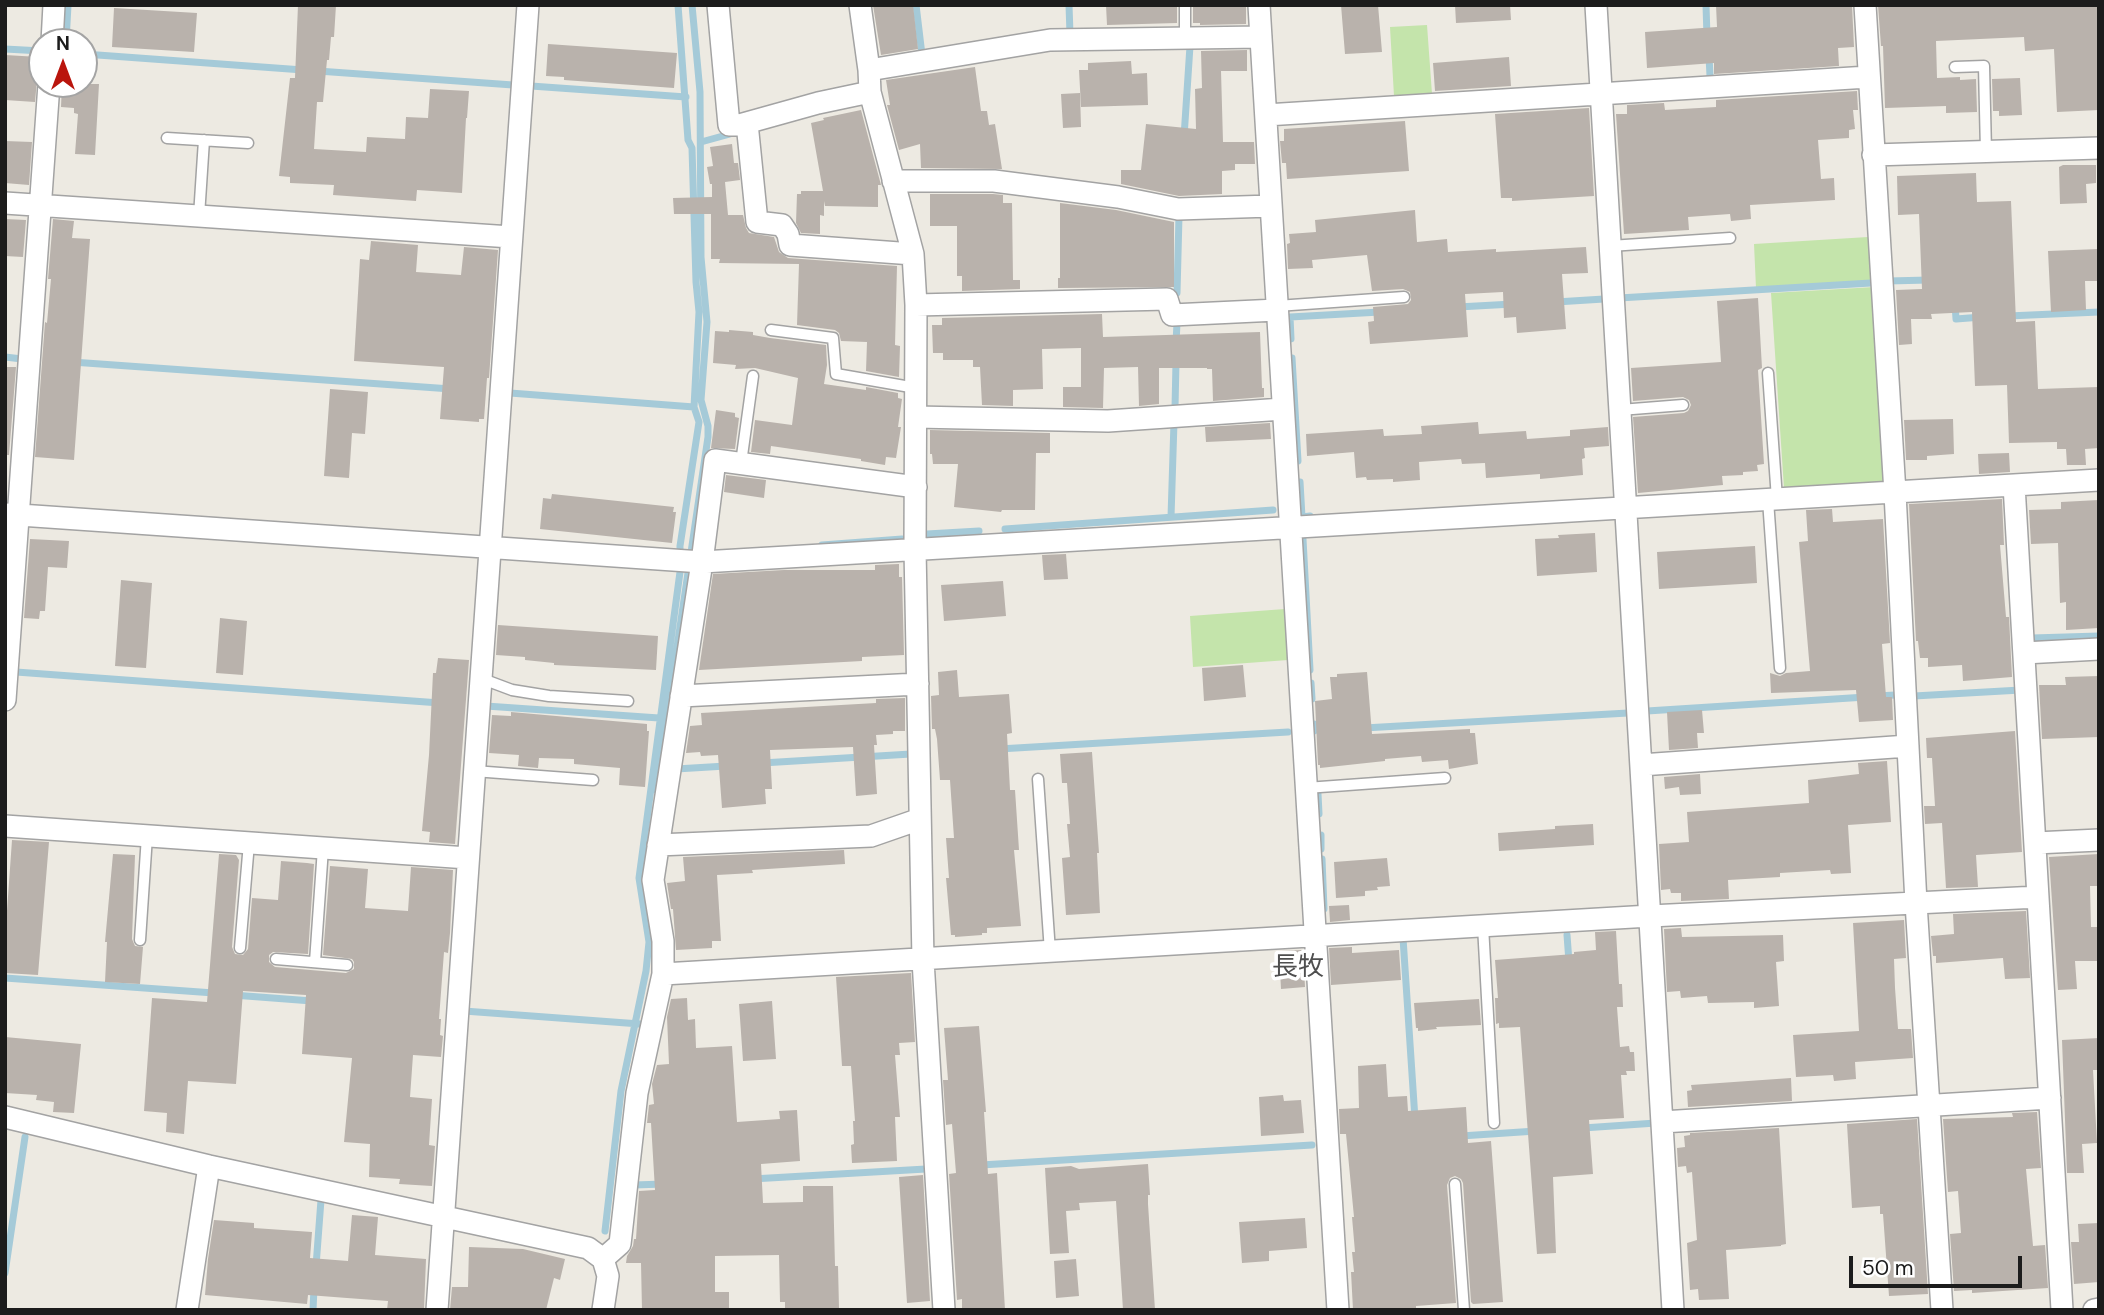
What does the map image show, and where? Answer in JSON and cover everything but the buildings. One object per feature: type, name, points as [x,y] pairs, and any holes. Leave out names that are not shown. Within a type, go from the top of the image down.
[{"type":"street","points":[[53,28],[54,5]]},
{"type":"street","points":[[437,1310],[527,5]]},
{"type":"street","points":[[718,5],[729,125],[739,125],[870,92]]},
{"type":"street","points":[[860,5],[870,92],[913,254],[916,305],[915,550],[923,960],[944,1310]]},
{"type":"street","points":[[1259,5],[1338,1310]]},
{"type":"street","points":[[1595,5],[1673,1310]]},
{"type":"street","points":[[1865,5],[1942,1310]]},
{"type":"street","points":[[869,70],[1050,40],[1261,37]]},
{"type":"street","points":[[1266,115],[1868,78]]},
{"type":"street","points":[[5,700],[11,515],[41,205],[48,98]]},
{"type":"street","points":[[747,123],[757,222],[782,225],[788,233],[790,245],[913,254]]},
{"type":"street","points":[[1873,155],[2099,148]]},
{"type":"street","points":[[893,181],[993,181],[1118,197],[1178,209],[1271,206]]},
{"type":"street","points":[[5,203],[511,237]]},
{"type":"street","points":[[916,305],[1167,299],[1172,315],[1277,308]]},
{"type":"street","points":[[916,417],[1108,421],[1283,409]]},
{"type":"street","points":[[603,1259],[620,1244],[637,1093],[663,974],[663,941],[653,880],[681,695],[692,562],[715,460],[916,487]]},
{"type":"street","points":[[11,515],[692,562],[2099,480]]},
{"type":"street","points":[[2014,485],[2062,1310]]},
{"type":"street","points":[[2024,653],[2099,649]]},
{"type":"street","points":[[681,695],[918,684]]},
{"type":"street","points":[[1641,765],[1908,746]]},
{"type":"street","points":[[658,845],[872,836],[920,820]]},
{"type":"street","points":[[5,826],[468,858]]},
{"type":"street","points":[[2035,843],[2099,840]]},
{"type":"street","points":[[663,974],[1650,916],[2038,897]]},
{"type":"street","points":[[1662,1122],[2050,1098]]},
{"type":"street","points":[[5,1117],[209,1166],[588,1248],[603,1259],[608,1276],[603,1310]]},
{"type":"street","points":[[187,1310],[209,1166]]},
{"type":"lane","points":[[1185,5],[1185,37]]},
{"type":"lane","points":[[1955,67],[1984,66],[1986,152]]},
{"type":"lane","points":[[167,138],[248,143]]},
{"type":"lane","points":[[198,216],[204,140]]},
{"type":"lane","points":[[1610,246],[1730,238]]},
{"type":"lane","points":[[1277,308],[1404,297]]},
{"type":"lane","points":[[771,330],[833,338],[836,374],[916,388]]},
{"type":"lane","points":[[1768,373],[1780,668]]},
{"type":"lane","points":[[741,463],[753,376]]},
{"type":"lane","points":[[1620,410],[1683,405]]},
{"type":"lane","points":[[480,678],[512,690],[549,696],[628,701]]},
{"type":"lane","points":[[474,771],[593,780]]},
{"type":"lane","points":[[1306,788],[1446,778]]},
{"type":"lane","points":[[1038,779],[1050,952]]},
{"type":"lane","points":[[140,940],[146,836]]},
{"type":"lane","points":[[240,948],[249,843]]},
{"type":"lane","points":[[315,962],[323,848]]},
{"type":"lane","points":[[1483,926],[1494,1124]]},
{"type":"lane","points":[[276,959],[347,965]]},
{"type":"lane","points":[[1455,1184],[1464,1310]]},
{"type":"green space","points":[[1427,25],[1432,94],[1394,96],[1390,27]]},
{"type":"green space","points":[[1868,237],[1871,281],[1756,288],[1754,244]]},
{"type":"green space","points":[[1875,287],[1887,478],[1883,482],[1784,488],[1771,293]]},
{"type":"green space","points":[[1285,609],[1288,660],[1193,667],[1190,616]]},
{"type":"waterway","points":[[67,28],[68,5]]},
{"type":"waterway","points":[[605,1231],[621,1091],[646,971],[649,942],[639,878],[680,572],[680,546],[699,422],[694,407],[699,312],[692,148],[688,140],[678,5]]},
{"type":"waterway","points":[[656,790],[708,437],[701,400],[707,322],[701,257],[700,92],[692,5]]},
{"type":"waterway","points":[[916,5],[922,55]]},
{"type":"waterway","points":[[1069,5],[1070,34]]},
{"type":"waterway","points":[[1706,5],[1707,37]]},
{"type":"waterway","points":[[1184,137],[1190,46],[1185,46]]},
{"type":"waterway","points":[[5,49],[28,50]]},
{"type":"waterway","points":[[98,55],[303,70]]},
{"type":"waterway","points":[[1709,56],[1710,76]]},
{"type":"waterway","points":[[318,71],[513,85]]},
{"type":"waterway","points":[[531,86],[686,97]]},
{"type":"waterway","points":[[701,142],[730,134]]},
{"type":"waterway","points":[[1177,293],[1179,216]]},
{"type":"waterway","points":[[1888,281],[1929,280]]},
{"type":"waterway","points":[[1619,298],[1871,283]]},
{"type":"waterway","points":[[1556,302],[1604,299]]},
{"type":"waterway","points":[[1458,307],[1513,304]]},
{"type":"waterway","points":[[1955,304],[1956,319],[1982,317]]},
{"type":"waterway","points":[[1291,339],[1290,317],[1380,312]]},
{"type":"waterway","points":[[2008,316],[2099,312]]},
{"type":"waterway","points":[[1176,343],[1177,323],[1183,322]]},
{"type":"waterway","points":[[5,357],[22,359]]},
{"type":"waterway","points":[[1292,358],[1298,461]]},
{"type":"waterway","points":[[72,362],[451,389]]},
{"type":"waterway","points":[[1175,408],[1176,362]]},
{"type":"waterway","points":[[510,393],[694,407]]},
{"type":"waterway","points":[[1171,517],[1174,422]]},
{"type":"waterway","points":[[1300,482],[1302,517],[1310,516]]},
{"type":"waterway","points":[[1005,529],[1273,510]]},
{"type":"waterway","points":[[927,534],[979,531]]},
{"type":"waterway","points":[[822,545],[902,539]]},
{"type":"waterway","points":[[1303,539],[1310,670]]},
{"type":"waterway","points":[[2032,638],[2099,636]]},
{"type":"waterway","points":[[16,672],[440,703]]},
{"type":"waterway","points":[[1311,683],[1312,699]]},
{"type":"waterway","points":[[1914,696],[2021,690]]},
{"type":"waterway","points":[[1878,696],[1895,695]]},
{"type":"waterway","points":[[1647,711],[1866,697]]},
{"type":"waterway","points":[[486,706],[659,718]]},
{"type":"waterway","points":[[1364,728],[1628,713]]},
{"type":"waterway","points":[[1314,724],[1314,731]]},
{"type":"waterway","points":[[999,749],[1288,732]]},
{"type":"waterway","points":[[762,763],[911,754]]},
{"type":"waterway","points":[[676,769],[726,766]]},
{"type":"waterway","points":[[1318,794],[1319,814]]},
{"type":"waterway","points":[[1321,835],[1321,849]]},
{"type":"waterway","points":[[1322,859],[1324,909]]},
{"type":"waterway","points":[[1567,935],[1569,962]]},
{"type":"waterway","points":[[1403,938],[1415,1119]]},
{"type":"waterway","points":[[5,978],[214,993]]},
{"type":"waterway","points":[[233,995],[312,1001]]},
{"type":"waterway","points":[[464,1011],[640,1024]]},
{"type":"waterway","points":[[1583,1128],[1656,1123]]},
{"type":"waterway","points":[[1461,1136],[1536,1131]]},
{"type":"waterway","points":[[5,1273],[25,1137]]},
{"type":"waterway","points":[[981,1165],[1312,1145]]},
{"type":"waterway","points":[[752,1179],[926,1169]]},
{"type":"waterway","points":[[634,1185],[664,1184]]},
{"type":"waterway","points":[[316,1266],[321,1200]]},
{"type":"waterway","points":[[313,1310],[314,1288]]},
{"type":"district","name":"長牧","points":[[1298,968]]}]
